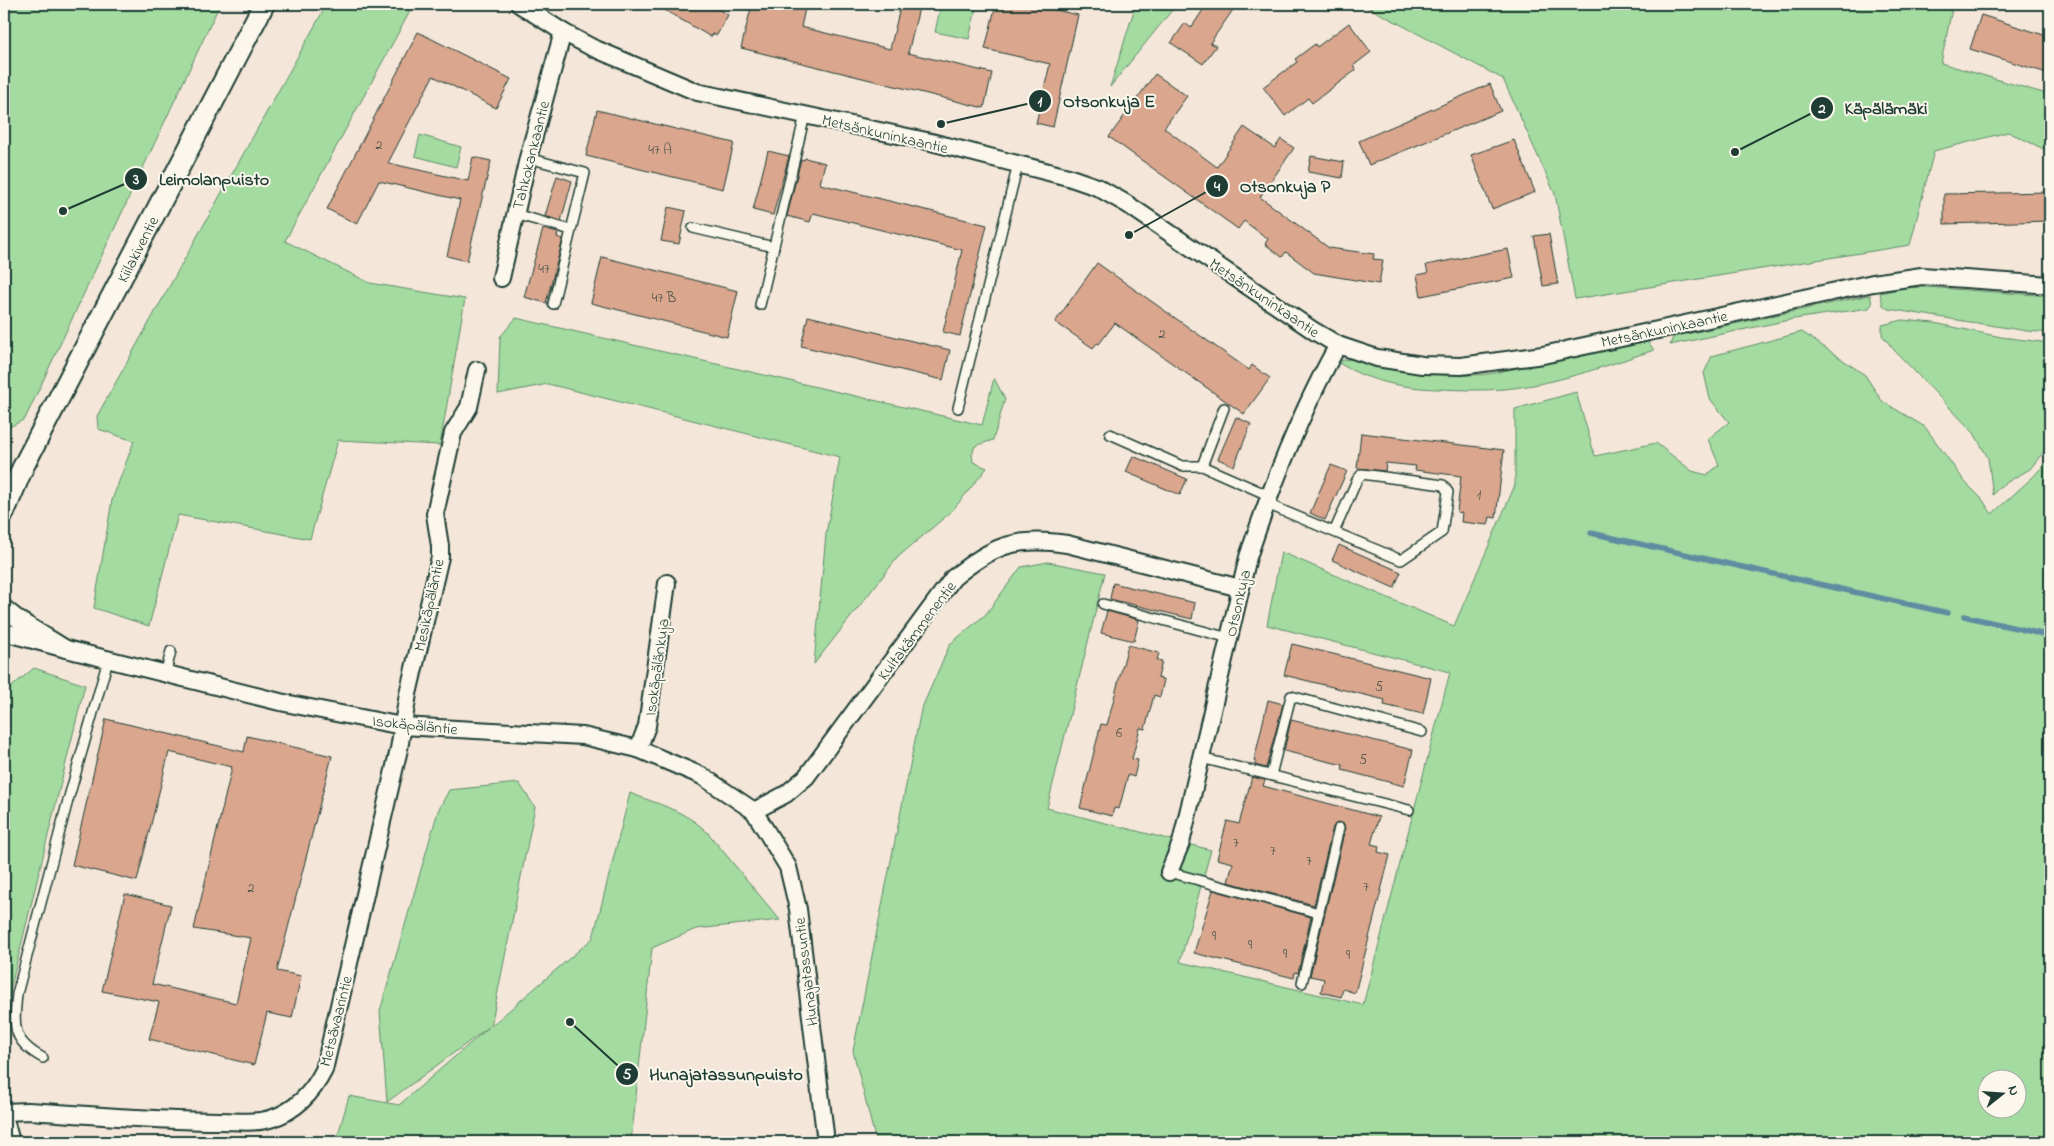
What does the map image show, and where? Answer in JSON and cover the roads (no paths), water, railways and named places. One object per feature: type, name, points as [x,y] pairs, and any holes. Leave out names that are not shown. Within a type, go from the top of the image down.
[{"type":"street","name":"Kiilakiventie","points":[[4,512],[23,467],[264,4]]},
{"type":"street","name":"Metsänkuninkaantie","points":[[519,4],[591,47],[697,92],[931,142],[1068,177],[1097,187],[1127,204],[1314,331],[1338,345],[1377,358],[1422,365],[1461,366],[1543,354],[1892,279],[1922,276],[2050,285]]},
{"type":"street","name":"Tahkokankaantie","points":[[501,278],[528,158],[563,32]]},
{"type":"street","name":"Otsonkuja","points":[[1169,872],[1181,843],[1248,557],[1268,500],[1304,416],[1338,345]]},
{"type":"street","name":"Mesikäpäläntie","points":[[402,726],[440,558],[440,546],[436,527],[437,505],[453,433],[469,407],[477,370]]},
{"type":"street","name":"Kiilakiventie","points":[[4,490],[23,467]]},
{"type":"street","name":"Kultakämmenentie","points":[[754,811],[786,794],[806,777],[953,578],[971,563],[994,550],[1015,542],[1042,540],[1067,544],[1240,588]]},
{"type":"street","name":"Isokäpälänkuja","points":[[638,749],[648,726],[667,583]]},
{"type":"street","name":"Isokäpäläntie","points":[[4,608],[66,649]]},
{"type":"street","name":"Isokäpäläntie","points":[[4,632],[165,675],[280,702],[402,726],[583,736],[638,749],[702,776],[754,811]]},
{"type":"street","name":"Metsävaarintie","points":[[4,1112],[28,1111],[192,1121],[261,1121],[288,1112],[301,1102],[319,1080],[324,1070],[402,726]]},
{"type":"street","name":"Hunajatassuntie","points":[[754,811],[788,867],[798,909],[826,1142]]},
{"type":"street","points":[[4,1116],[11,1142]]},
{"type":"lane","points":[[760,305],[805,115]]},
{"type":"lane","points":[[528,158],[585,173],[553,304]]},
{"type":"lane","points":[[958,408],[1018,164]]},
{"type":"lane","points":[[515,214],[571,230]]},
{"type":"lane","points":[[693,228],[774,247]]},
{"type":"lane","points":[[1202,466],[1224,408]]},
{"type":"lane","points":[[1110,434],[1182,466],[1202,466],[1334,532],[1401,560],[1442,532],[1448,492],[1443,485],[1362,474],[1357,480],[1334,532]]},
{"type":"lane","points":[[1103,604],[1229,638]]},
{"type":"lane","points":[[165,675],[171,651]]},
{"type":"lane","points":[[43,1058],[27,1050],[19,1036],[14,1023],[18,994],[67,804],[108,660]]},
{"type":"lane","points":[[1271,775],[1291,696],[1422,732]]},
{"type":"lane","points":[[1201,758],[1409,810]]},
{"type":"lane","points":[[1302,983],[1339,828]]},
{"type":"lane","points":[[1169,872],[1319,913]]},
{"type":"waterway","points":[[1591,533],[1948,613]]},
{"type":"waterway","points":[[1964,616],[2050,636]]},
{"type":"place","name":"Otsonkuja E","points":[[941,124]]},
{"type":"place","name":"Käpälämäki","points":[[1735,152]]},
{"type":"place","name":"Leimolanpuisto","points":[[63,211]]},
{"type":"place","name":"Otsonkuja P","points":[[1129,235]]},
{"type":"place","name":"Hunajatassunpuisto","points":[[570,1022]]}]
